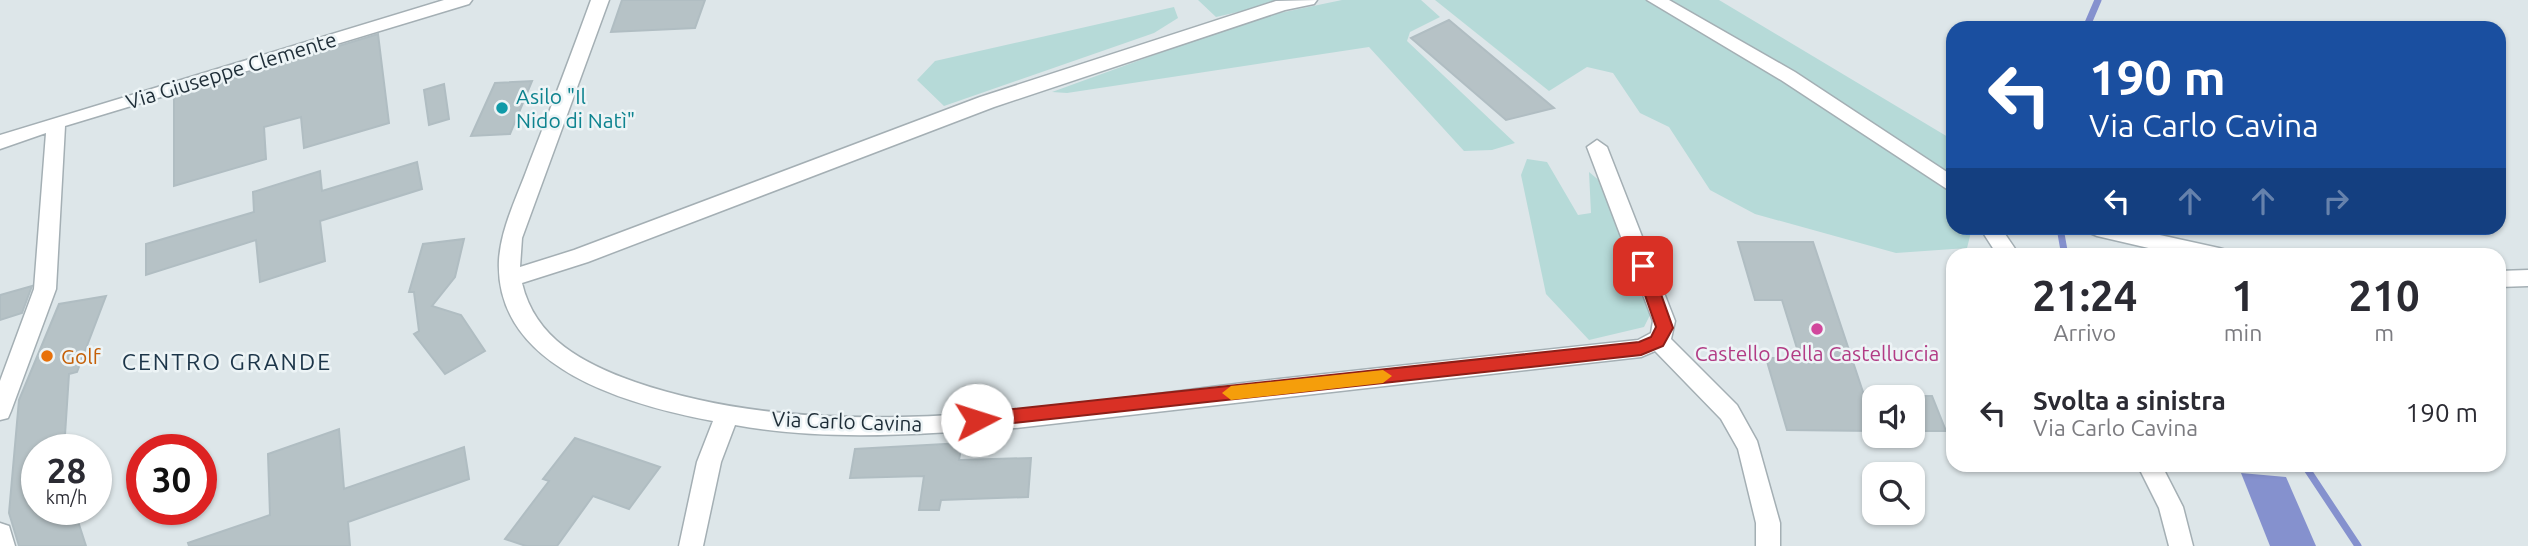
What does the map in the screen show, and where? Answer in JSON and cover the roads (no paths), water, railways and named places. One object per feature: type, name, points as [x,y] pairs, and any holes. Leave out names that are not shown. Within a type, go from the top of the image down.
[{"type":"street","name":"Via Giuseppe Clemente","points":[[0,142],[56,122],[463,0]]},
{"type":"street","name":"Via Carlo Cavina","points":[[600,0],[512,238],[507,261],[519,309],[537,340],[574,369],[620,389],[673,406],[727,415],[784,421],[939,424],[1641,348],[1657,341]]},
{"type":"street","points":[[511,278],[581,256],[987,102],[1282,5],[1308,0]]},
{"type":"street","points":[[1656,0],[1788,76],[1946,181]]},
{"type":"street","points":[[0,411],[45,289],[56,122]]},
{"type":"street","points":[[1597,146],[1662,314],[1665,328],[1657,341],[1670,349],[1729,412],[1749,448],[1768,523],[1768,546]]},
{"type":"street","points":[[2128,235],[2184,248]]},
{"type":"street","points":[[2506,279],[2528,278]]},
{"type":"street","points":[[691,546],[709,462],[727,415]]},
{"type":"street","points":[[2153,472],[2171,507],[2180,546]]},
{"type":"street","points":[[0,534],[3,546]]},
{"type":"water","points":[[2241,473],[2286,477],[2316,546],[2270,546]]},
{"type":"waterway","points":[[2089,21],[2098,0]]},
{"type":"waterway","points":[[2061,235],[2064,248]]},
{"type":"waterway","points":[[2309,472],[2358,546]]},
{"type":"place","name":"Asilo \"Il Nido di Natì\"","points":[[502,108]]},
{"type":"place","name":"Castello Della Castelluccia","points":[[1817,329]]},
{"type":"place","name":"Golf","points":[[47,356]]},
{"type":"district","name":"CENTRO GRANDE","points":[[227,361]]}]
